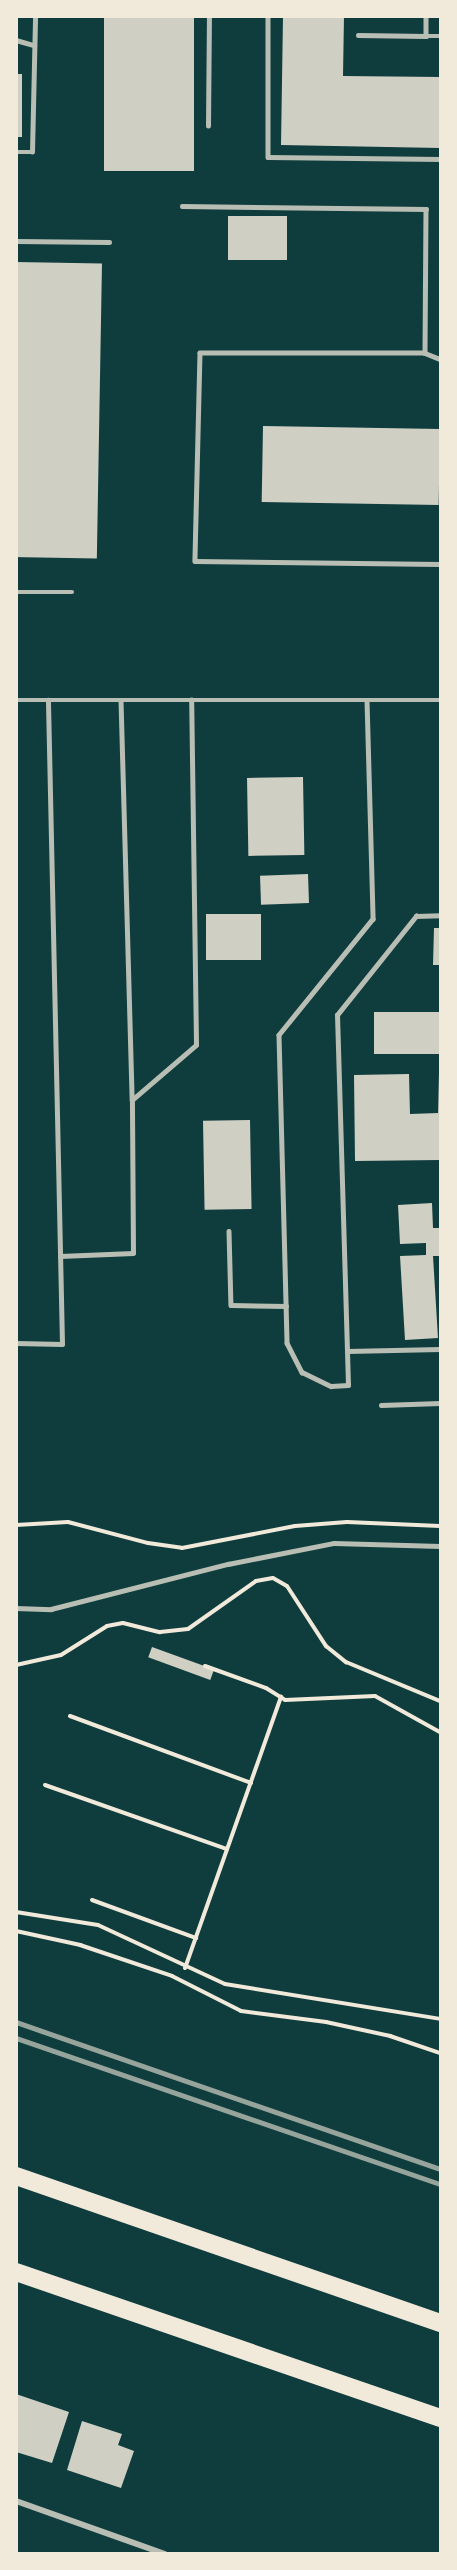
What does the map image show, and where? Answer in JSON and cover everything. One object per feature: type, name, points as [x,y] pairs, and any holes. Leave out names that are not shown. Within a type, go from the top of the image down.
[{"type":"highway","points":[[16,2176],[441,2322]]},
{"type":"highway","points":[[16,2272],[441,2418]]},
{"type":"street","points":[[16,2501],[165,2553]]},
{"type":"lane","points":[[16,152],[32,152],[35,16]]},
{"type":"lane","points":[[208,16],[208,126]]},
{"type":"lane","points":[[268,16],[268,157],[441,159]]},
{"type":"lane","points":[[426,16],[426,36]]},
{"type":"lane","points":[[358,35],[441,36]]},
{"type":"lane","points":[[16,40],[34,45]]},
{"type":"lane","points":[[182,206],[426,209],[425,353]]},
{"type":"lane","points":[[16,241],[109,242]]},
{"type":"lane","points":[[441,359],[425,353],[200,353],[195,561],[441,564]]},
{"type":"lane","points":[[16,592],[72,592]]},
{"type":"lane","points":[[16,700],[441,700]]},
{"type":"lane","points":[[16,1343],[62,1344],[48,700]]},
{"type":"lane","points":[[60,1256],[133,1253],[132,1100],[121,700]]},
{"type":"lane","points":[[132,1100],[196,1045],[191,700]]},
{"type":"lane","points":[[367,700],[373,919],[279,1035],[287,1343],[302,1372],[331,1386],[348,1385],[337,1014],[416,916],[441,915]]},
{"type":"lane","points":[[229,1231],[231,1305],[286,1306]]},
{"type":"lane","points":[[347,1351],[441,1349]]},
{"type":"lane","points":[[381,1405],[441,1403]]},
{"type":"lane","points":[[16,1608],[51,1610],[228,1564],[334,1543],[441,1546]]},
{"type":"path","points":[[16,1525],[80,1524],[148,1543],[182,1548],[295,1526],[347,1522],[441,1526]]},
{"type":"path","points":[[16,1665],[60,1655],[107,1626],[123,1623],[160,1632],[188,1629],[256,1581],[273,1578],[287,1586],[326,1646],[346,1662],[441,1701]]},
{"type":"path","points":[[205,1666],[266,1688],[281,1697],[304,1702],[375,1696],[441,1732]]},
{"type":"path","points":[[185,1968],[281,1697]]},
{"type":"path","points":[[70,1716],[251,1783]]},
{"type":"path","points":[[45,1785],[227,1849]]},
{"type":"path","points":[[92,1900],[196,1938]]},
{"type":"path","points":[[16,1912],[98,1924],[185,1968],[225,1984],[441,2019]]},
{"type":"path","points":[[16,1930],[80,1945],[172,1976],[241,2011],[326,2022],[390,2036],[441,2053]]},
{"type":"building","points":[[104,16],[194,16],[194,171],[104,171]]},
{"type":"building","points":[[283,16],[344,16],[343,76],[440,77],[440,148],[281,145]]},
{"type":"building","points":[[16,74],[22,74],[22,137],[16,137]]},
{"type":"building","points":[[228,216],[287,216],[287,260],[228,260]]},
{"type":"building","points":[[16,262],[102,264],[97,558],[16,557]]},
{"type":"building","points":[[263,426],[440,429],[439,505],[262,502]]},
{"type":"building","points":[[303,777],[304,855],[248,856],[247,778]]},
{"type":"building","points":[[308,874],[309,903],[261,905],[260,876]]},
{"type":"building","points":[[206,914],[261,914],[261,960],[206,960]]},
{"type":"building","points":[[434,928],[440,928],[440,965],[433,965]]},
{"type":"building","points":[[374,1012],[440,1012],[440,1054],[374,1054]]},
{"type":"building","points":[[438,1072],[440,1160],[355,1161],[354,1075],[409,1074],[410,1114],[438,1113]]},
{"type":"building","points":[[250,1120],[252,1209],[205,1210],[203,1121]]},
{"type":"building","points":[[432,1203],[433,1228],[440,1228],[440,1256],[433,1256],[438,1338],[405,1340],[400,1256],[426,1255],[426,1243],[400,1244],[398,1205]]},
{"type":"building","points":[[152,1647],[214,1670],[210,1680],[148,1657]]},
{"type":"building","points":[[16,2394],[69,2412],[52,2463],[16,2452]]},
{"type":"building","points":[[82,2421],[122,2434],[118,2445],[134,2451],[121,2488],[67,2470]]},
{"type":"railway","points":[[16,2022],[440,2169]]},
{"type":"railway","points":[[16,2038],[440,2184]]}]
